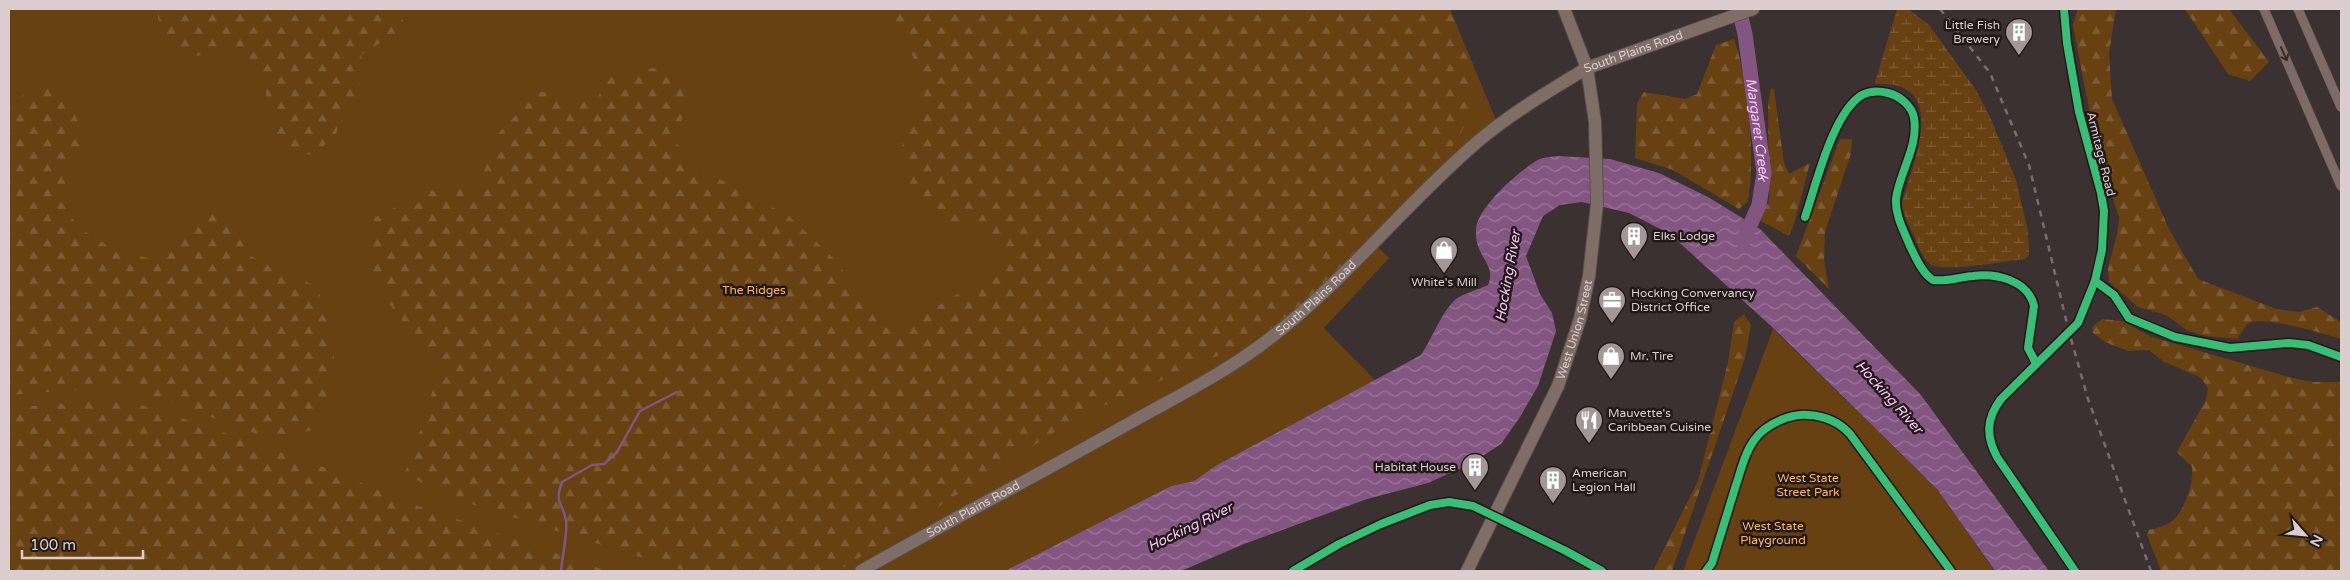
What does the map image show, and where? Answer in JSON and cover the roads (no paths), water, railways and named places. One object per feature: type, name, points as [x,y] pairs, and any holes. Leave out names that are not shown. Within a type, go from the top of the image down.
[{"type":"main road","name":"West Union Street","points":[[1467,571],[1535,435],[1566,365],[1586,292],[1596,229],[1598,175],[1595,122],[1586,68],[1564,9]]},
{"type":"main road","name":"South Plains Road","points":[[861,571],[1176,398],[1266,342],[1334,283],[1443,172],[1477,142],[1509,117],[1586,68],[1753,9]]},
{"type":"street","name":"Armitage Road","points":[[2064,9],[2067,43],[2079,112],[2101,192],[2104,211],[2104,233],[2100,260],[2092,289],[2078,323],[2000,399],[1994,408],[1988,426],[1990,439],[1998,457],[2075,571]]},
{"type":"street","points":[[2264,9],[2341,186]]},
{"type":"street","points":[[2298,9],[2341,107]]},
{"type":"water","name":"Hocking River","points":[[1557,156],[1610,159],[1659,173],[1708,197],[1760,229],[1921,395],[2049,571],[1995,571],[1937,489],[1771,326],[1670,234],[1629,213],[1582,202],[1560,205],[1543,216],[1526,256],[1540,294],[1552,313],[1556,331],[1538,386],[1501,444],[1472,463],[1428,483],[1367,499],[1244,544],[1181,571],[1005,571],[1171,486],[1194,481],[1217,465],[1421,355],[1451,304],[1459,297],[1488,285],[1490,274],[1488,265],[1480,251],[1476,238],[1478,222],[1483,212],[1510,181],[1530,165],[1540,159]]},
{"type":"waterway","name":"Margaret Creek","points":[[1739,9],[1745,34],[1764,173],[1759,205],[1743,241]]},
{"type":"waterway","points":[[561,571],[566,537],[566,520],[559,499],[562,482],[592,465],[604,464],[617,452],[640,411],[677,392]]},
{"type":"railway","points":[[1940,9],[1990,73],[2029,165],[2069,332],[2088,399],[2151,571]]},
{"type":"place","name":"Little Fish Brewery","points":[[2019,56]]},
{"type":"place","name":"Elks Lodge","points":[[1634,260]]},
{"type":"place","name":"White's Mill","points":[[1444,274]]},
{"type":"place","name":"Hocking Convervancy District Office","points":[[1612,324]]},
{"type":"place","name":"Mr. Tire","points":[[1611,380]]},
{"type":"place","name":"Mauvette's Caribbean Cuisine","points":[[1589,444]]},
{"type":"place","name":"Habitat House","points":[[1475,491]]},
{"type":"place","name":"American Legion Hall","points":[[1553,504]]},
{"type":"park label","name":"The Ridges","points":[[754,290]]},
{"type":"park label","name":"West State Street Park","points":[[1808,485]]},
{"type":"park label","name":"West State Playground","points":[[1773,533]]}]
